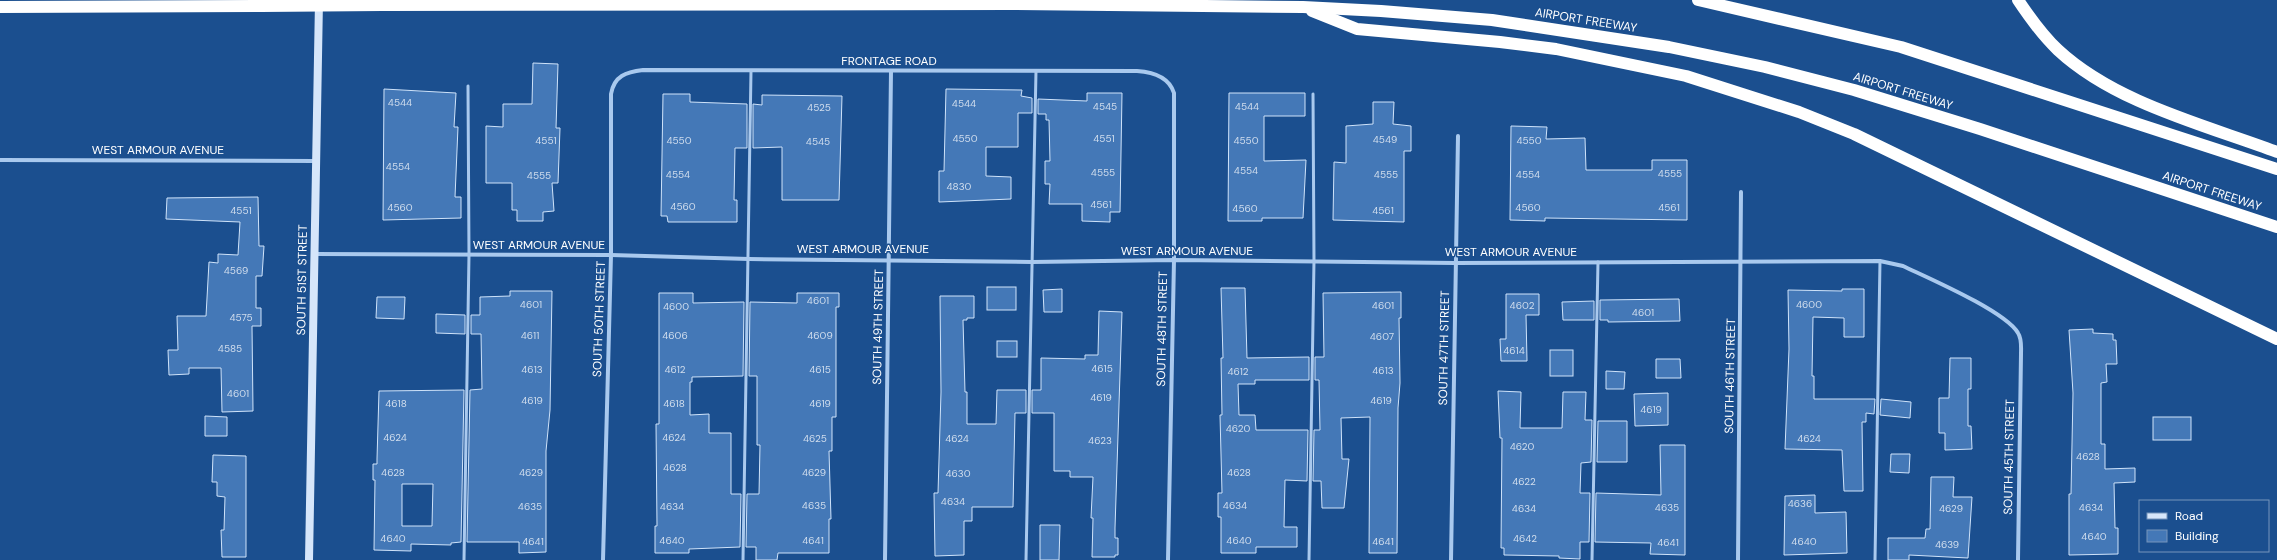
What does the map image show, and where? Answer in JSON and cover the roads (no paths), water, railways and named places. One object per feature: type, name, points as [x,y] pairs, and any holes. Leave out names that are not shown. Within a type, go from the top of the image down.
[{"type":"highway","points":[[1698,0],[1901,48],[2277,169]]},
{"type":"highway","points":[[2018,0],[2041,33],[2059,51],[2101,81],[2160,109],[2277,152]]},
{"type":"highway","name":"AIRPORT FREEWAY","points":[[0,7],[1008,4],[1303,7],[1381,11],[1492,20],[1669,47],[1765,67],[1854,90],[1980,129],[2277,227]]},
{"type":"highway","points":[[1303,7],[1357,29],[1500,42],[1611,59],[1686,76],[1799,112],[1854,134],[2277,339]]},
{"type":"street","name":"SOUTH 51ST STREET","points":[[309,560],[319,0]]},
{"type":"street","name":"FRONTAGE ROAD","points":[[616,80],[623,74],[643,70],[1142,72],[1164,79]]},
{"type":"street","name":"SOUTH 49TH STREET","points":[[885,560],[891,71]]},
{"type":"street","name":"SOUTH 48TH STREET","points":[[1164,79],[1171,85],[1174,93],[1174,260],[1168,560]]},
{"type":"street","name":"SOUTH 50TH STREET","points":[[603,560],[611,255],[611,100],[612,87],[616,80]]},
{"type":"street","name":"SOUTH 47TH STREET","points":[[1451,560],[1458,136]]},
{"type":"street","name":"WEST ARMOUR AVENUE","points":[[0,160],[315,161]]},
{"type":"street","name":"SOUTH 46TH STREET","points":[[1738,560],[1741,192]]},
{"type":"street","name":"WEST ARMOUR AVENUE","points":[[314,254],[611,255],[749,259],[889,259],[1032,262],[1174,260],[1455,263],[1880,261],[1904,266],[1960,293],[1999,317],[2018,332],[2021,340],[2021,354]]},
{"type":"street","name":"SOUTH 45TH STREET","points":[[2018,560],[2021,354]]},
{"type":"lane","points":[[743,560],[751,71]]},
{"type":"lane","points":[[1026,560],[1036,71]]},
{"type":"lane","points":[[464,560],[469,255],[468,86]]},
{"type":"lane","points":[[1309,560],[1314,261],[1313,94]]},
{"type":"lane","points":[[1875,560],[1880,261]]},
{"type":"lane","points":[[1592,560],[1598,262]]}]
